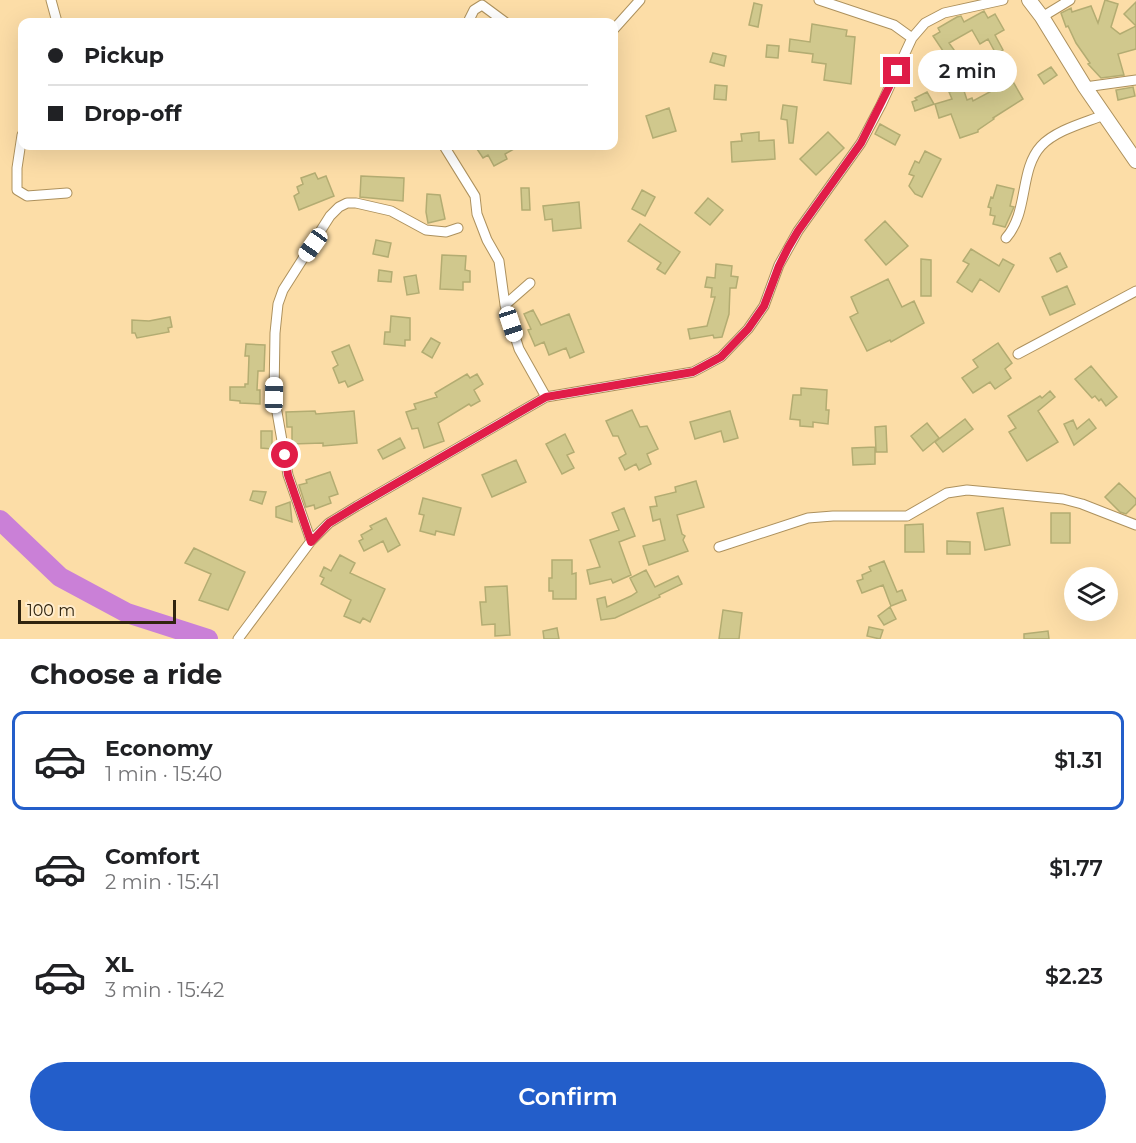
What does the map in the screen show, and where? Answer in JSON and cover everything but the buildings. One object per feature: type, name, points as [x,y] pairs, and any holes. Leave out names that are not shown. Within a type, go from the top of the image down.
[{"type":"main road","points":[[1029,0],[1136,161]]},
{"type":"street","points":[[51,0],[56,18]]},
{"type":"street","points":[[618,25],[640,0]]},
{"type":"street","points":[[819,0],[894,25],[912,38]]},
{"type":"street","points":[[238,639],[311,542],[329,523],[357,506],[546,397],[693,372],[721,357],[748,329],[764,306],[779,266],[798,231],[861,143],[912,38],[926,23],[944,13],[1003,0]]},
{"type":"street","points":[[1042,17],[1070,0]]},
{"type":"street","points":[[468,18],[482,5],[500,18]]},
{"type":"street","points":[[1085,87],[1136,80]]},
{"type":"street","points":[[1006,238],[1017,222],[1030,170],[1041,147],[1052,138],[1104,115]]},
{"type":"street","points":[[20,150],[17,190],[27,196],[67,194]]},
{"type":"street","points":[[446,150],[475,196],[477,214],[487,240],[499,261],[506,305],[519,349],[546,397]]},
{"type":"street","points":[[311,542],[288,475],[274,395],[275,333],[278,304],[283,290],[330,216],[348,202],[391,211],[426,230],[446,232],[458,228]]},
{"type":"street","points":[[506,305],[530,283]]},
{"type":"street","points":[[1018,354],[1136,291]]},
{"type":"street","points":[[719,547],[808,518],[907,516],[947,492],[967,490],[1063,499],[1136,525]]},
{"type":"waterway","points":[[0,520],[60,577],[127,613],[208,639]]},
{"type":"route","points":[[285,455],[288,475],[311,542],[329,523],[546,397],[693,372],[721,357],[748,329],[764,306],[788,248],[861,143],[897,71]]}]
